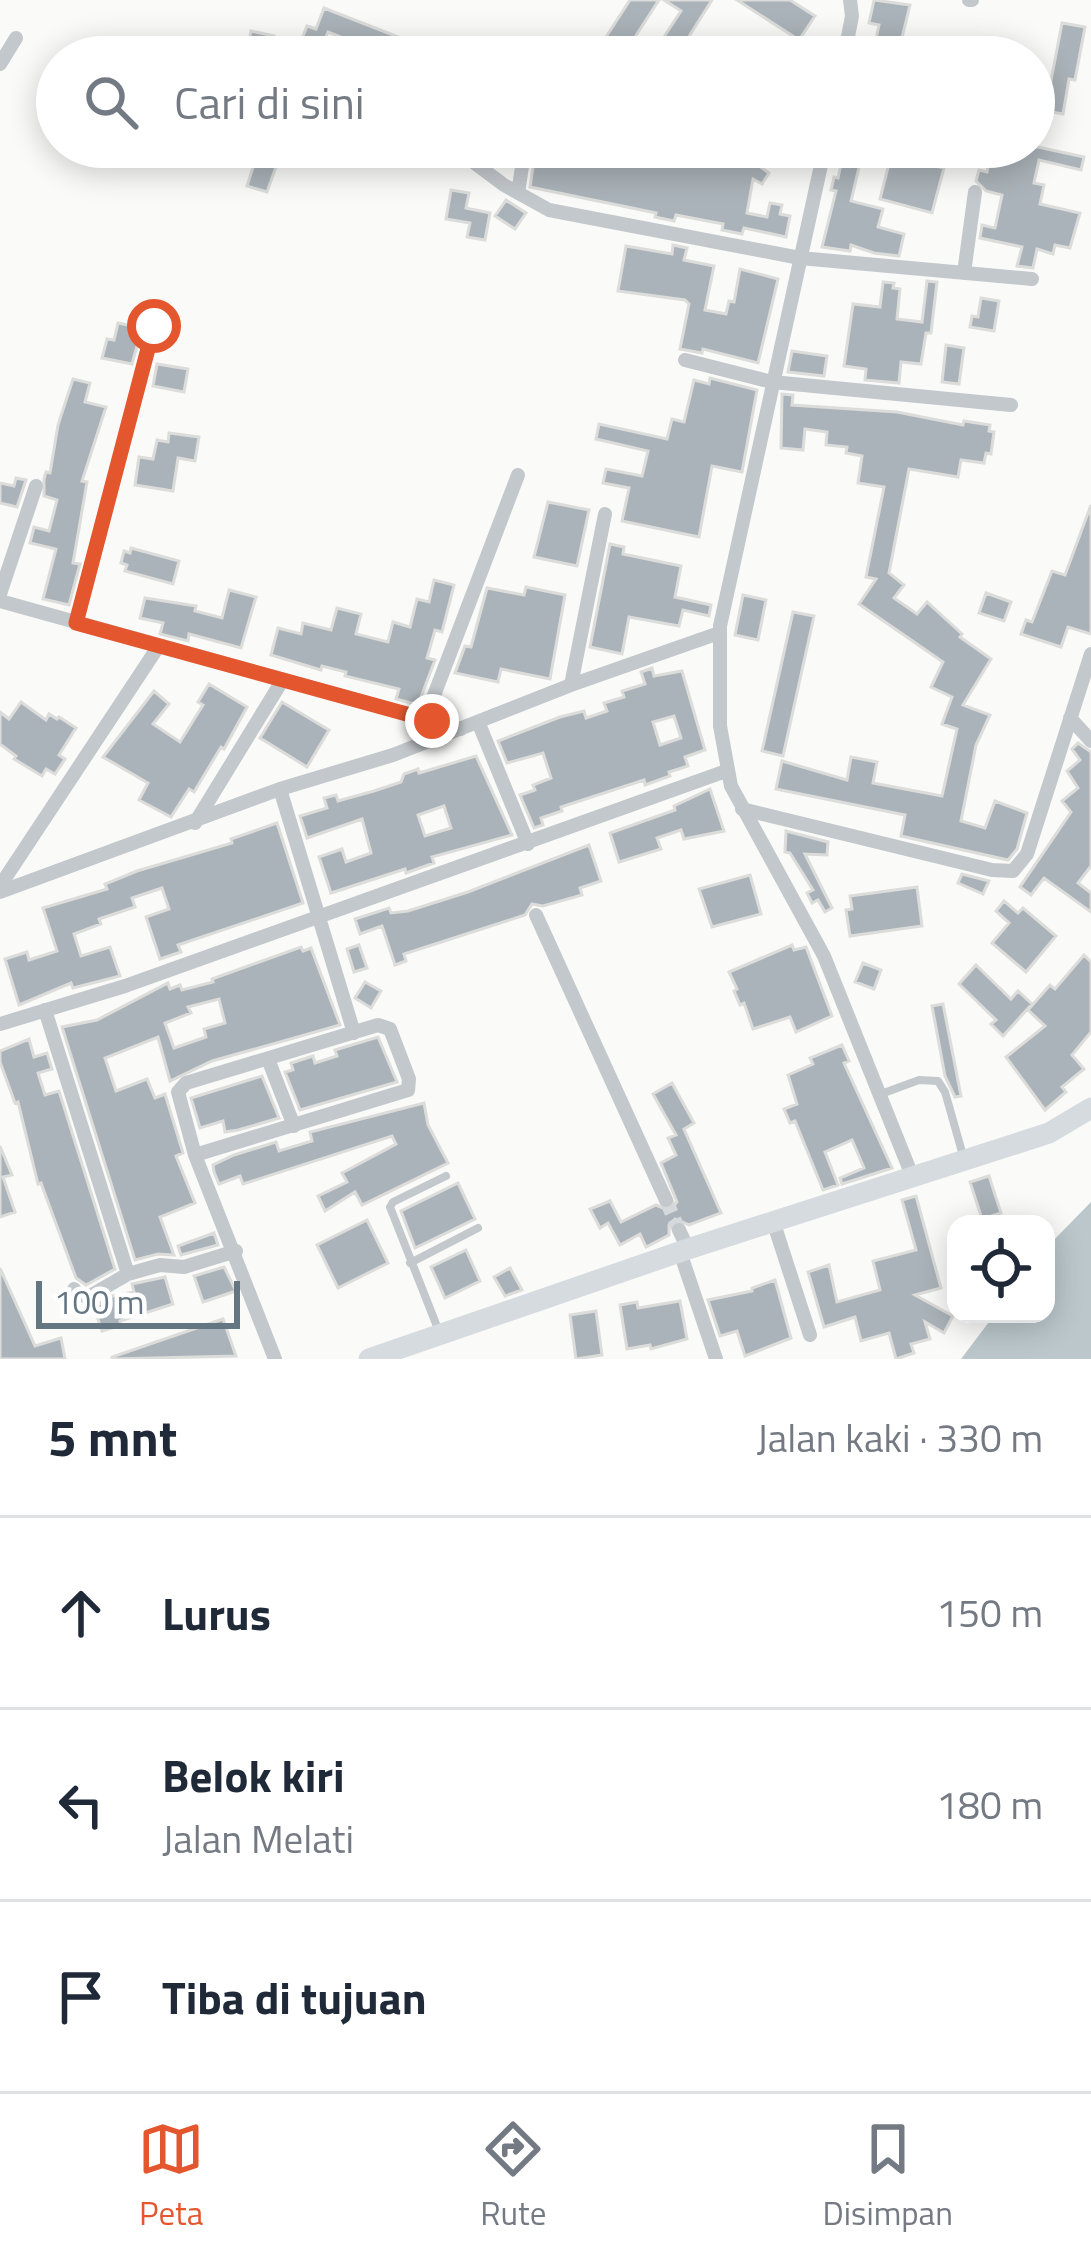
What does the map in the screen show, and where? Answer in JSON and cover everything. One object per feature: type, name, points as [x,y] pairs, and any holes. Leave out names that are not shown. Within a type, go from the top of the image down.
[{"type":"main road","points":[[368,1359],[682,1244],[774,1224],[1049,1133],[1091,1108]]},
{"type":"street","points":[[846,36],[848,5]]},
{"type":"street","points":[[0,64],[16,38]]},
{"type":"street","points":[[483,168],[549,210],[800,258],[1032,280]]},
{"type":"street","points":[[518,193],[522,168]]},
{"type":"street","points":[[820,168],[719,633],[720,726],[726,771],[742,809],[824,956],[913,1178]]},
{"type":"street","points":[[964,273],[975,192]]},
{"type":"street","points":[[76,623],[154,326]]},
{"type":"street","points":[[686,360],[772,382],[1010,405]]},
{"type":"street","points":[[425,718],[518,475]]},
{"type":"street","points":[[36,486],[0,597],[158,647],[461,729]]},
{"type":"street","points":[[571,685],[605,514]]},
{"type":"street","points":[[0,889],[280,789],[393,755],[719,633]]},
{"type":"street","points":[[0,889],[158,647]]},
{"type":"street","points":[[742,809],[992,870],[1013,871],[1027,854],[1091,654]]},
{"type":"street","points":[[195,823],[282,681]]},
{"type":"street","points":[[1070,718],[1091,741]]},
{"type":"street","points":[[479,724],[528,844]]},
{"type":"street","points":[[0,1024],[317,919],[726,771]]},
{"type":"street","points":[[280,789],[354,1033]]},
{"type":"street","points":[[536,915],[667,1200]]},
{"type":"street","points":[[45,1010],[128,1274]]},
{"type":"street","points":[[195,1155],[407,1090],[409,1079],[390,1029],[378,1025],[180,1087],[178,1099],[195,1155],[275,1359]]},
{"type":"street","points":[[268,1059],[294,1126]]},
{"type":"street","points":[[774,1224],[810,1335]]},
{"type":"street","points":[[682,1244],[716,1359]]},
{"type":"street","points":[[74,1289],[88,1297],[128,1274],[160,1264],[184,1267],[236,1251]]},
{"type":"lane","points":[[881,1094],[919,1080],[938,1081],[964,1161]]},
{"type":"lane","points":[[441,1336],[390,1207],[446,1175]]},
{"type":"lane","points":[[410,1263],[478,1228]]},
{"type":"shaded area","points":[[1091,1202],[1091,1359],[961,1359],[988,1323],[1055,1323],[1055,1239]]},
{"type":"building","points":[[630,0],[659,0],[636,36],[607,36]]},
{"type":"building","points":[[664,0],[712,0],[689,36],[665,36],[681,11]]},
{"type":"building","points":[[737,0],[790,0],[815,16],[802,36],[793,36]]},
{"type":"building","points":[[874,0],[910,5],[902,36],[877,36],[879,25],[869,23]]},
{"type":"building","points":[[324,8],[396,36],[328,32],[326,36],[303,36],[307,26],[316,29]]},
{"type":"building","points":[[1062,23],[1085,27],[1063,114],[1055,113],[1055,60]]},
{"type":"building","points":[[1055,151],[1084,157],[1081,170],[1055,164]]},
{"type":"building","points":[[253,168],[276,168],[267,192],[247,186]]},
{"type":"building","points":[[533,168],[762,168],[769,173],[762,184],[753,179],[747,213],[767,217],[770,203],[782,205],[780,214],[790,216],[786,237],[744,228],[742,234],[722,230],[723,224],[676,215],[674,221],[655,217],[656,213],[530,187]]},
{"type":"building","points":[[840,168],[859,168],[851,201],[883,209],[878,227],[904,234],[899,256],[851,245],[850,251],[822,247],[836,191],[831,190],[834,177],[838,178]]},
{"type":"building","points":[[888,168],[944,168],[932,213],[880,199]]},
{"type":"building","points":[[988,168],[1037,168],[1034,183],[1044,185],[1040,204],[1080,213],[1070,248],[1055,245],[1053,254],[1037,249],[1033,268],[1017,266],[1022,247],[980,238],[982,225],[995,228],[1002,195],[986,191],[976,181],[979,170],[987,172]]},
{"type":"building","points":[[451,190],[469,193],[466,208],[490,213],[485,240],[467,237],[470,223],[446,219]]},
{"type":"building","points":[[506,200],[526,213],[515,229],[495,216]]},
{"type":"building","points":[[673,245],[687,248],[684,260],[714,266],[705,310],[726,314],[729,301],[734,302],[740,269],[778,279],[758,363],[703,349],[702,353],[680,349],[689,304],[685,300],[618,291],[626,246],[672,254]]},
{"type":"building","points":[[927,281],[937,282],[931,333],[926,333],[921,364],[901,362],[899,383],[865,380],[866,369],[844,366],[853,304],[880,307],[883,282],[894,283],[893,288],[900,289],[897,319],[922,322]]},
{"type":"building","points":[[981,298],[999,301],[994,331],[970,327],[972,316],[978,317]]},
{"type":"building","points":[[118,323],[142,328],[132,364],[102,358]]},
{"type":"building","points":[[946,345],[964,348],[959,384],[942,382]]},
{"type":"building","points":[[792,351],[827,356],[824,376],[788,372]]},
{"type":"building","points":[[157,364],[188,369],[184,392],[153,386]]},
{"type":"building","points":[[710,378],[757,390],[742,472],[712,466],[699,537],[622,521],[629,488],[603,483],[606,469],[642,476],[648,451],[596,439],[599,424],[667,439],[672,419],[684,422],[694,380],[709,384]]},
{"type":"building","points":[[73,379],[90,383],[85,402],[106,407],[82,481],[87,482],[73,563],[80,564],[69,605],[43,599],[56,549],[30,543],[34,527],[49,531],[57,500],[44,496],[44,479],[50,473],[58,425]]},
{"type":"building","points":[[782,394],[793,395],[792,405],[897,412],[963,425],[964,421],[990,425],[989,431],[994,432],[991,454],[986,453],[984,463],[961,460],[958,477],[909,469],[889,573],[904,585],[894,598],[917,614],[927,602],[960,637],[991,659],[963,705],[990,715],[976,745],[961,821],[985,828],[995,801],[1027,813],[1017,849],[1008,860],[901,836],[905,815],[776,789],[782,761],[847,780],[851,757],[877,762],[873,783],[942,796],[957,729],[942,724],[952,697],[931,687],[943,662],[859,604],[876,579],[866,577],[884,487],[858,483],[862,456],[846,453],[847,447],[826,445],[827,432],[805,429],[803,450],[781,448]]},
{"type":"building","points":[[169,433],[199,437],[195,461],[178,458],[173,491],[135,485],[139,457],[153,459],[157,440],[168,442]]},
{"type":"building","points":[[16,478],[26,480],[17,507],[0,503],[0,483],[14,486]]},
{"type":"building","points":[[548,502],[589,510],[577,566],[534,557]]},
{"type":"building","points":[[1091,505],[1091,634],[1068,627],[1061,647],[1021,634],[1026,620],[1032,622],[1052,571],[1065,575]]},
{"type":"building","points":[[610,544],[624,547],[623,554],[681,566],[675,597],[711,605],[709,616],[683,610],[679,626],[629,617],[622,654],[590,647]]},
{"type":"building","points":[[131,548],[179,561],[173,584],[125,571],[124,551],[130,553]]},
{"type":"building","points":[[434,580],[454,585],[442,632],[435,630],[427,658],[435,660],[418,705],[396,699],[399,689],[271,655],[278,628],[301,634],[303,623],[331,630],[337,608],[361,614],[356,634],[388,642],[393,622],[410,627],[417,599],[429,602]]},
{"type":"building","points":[[526,587],[565,595],[550,679],[501,669],[498,682],[455,673],[465,646],[471,647],[487,588],[524,595]]},
{"type":"building","points":[[229,590],[256,597],[241,648],[189,634],[188,641],[160,634],[163,623],[140,618],[145,598],[196,606],[195,611],[222,618]]},
{"type":"building","points":[[986,593],[1011,602],[1004,621],[979,613]]},
{"type":"building","points":[[743,595],[766,600],[758,640],[735,635]]},
{"type":"building","points":[[793,612],[814,616],[783,756],[762,751]]},
{"type":"building","points":[[652,668],[654,676],[682,671],[705,750],[685,757],[688,766],[669,772],[670,776],[561,807],[562,811],[541,818],[543,825],[534,828],[520,795],[551,778],[543,753],[507,763],[498,741],[560,717],[584,711],[586,718],[607,711],[604,703],[645,684],[641,672]],"holes":[[[674,716],[681,738],[660,745],[653,722]]]},
{"type":"building","points":[[209,684],[247,707],[224,749],[171,817],[139,800],[148,783],[103,757],[154,691],[169,704],[153,724],[180,742],[203,705],[198,702]]},
{"type":"building","points":[[21,702],[46,720],[49,714],[76,728],[59,755],[65,759],[55,774],[46,769],[42,776],[0,744],[0,712],[9,719]]},
{"type":"building","points":[[282,702],[329,730],[307,767],[260,738]]},
{"type":"building","points":[[1078,743],[1091,752],[1091,866],[1078,883],[1091,893],[1091,912],[1044,878],[1031,895],[1020,887],[1071,812],[1062,801],[1078,788],[1067,771],[1080,760],[1072,749]]},
{"type":"building","points":[[476,756],[512,835],[432,857],[434,863],[406,873],[405,869],[331,893],[319,857],[342,849],[346,862],[371,853],[362,819],[307,838],[300,816],[327,808],[324,798],[336,795],[338,801],[401,782],[404,774],[418,769],[419,773]],"holes":[[[444,806],[451,828],[425,836],[418,815]]]},
{"type":"building","points":[[710,789],[724,831],[684,839],[681,830],[657,838],[661,849],[619,862],[610,833],[675,810],[674,806]]},
{"type":"building","points":[[277,823],[303,903],[178,945],[181,952],[160,959],[146,917],[169,909],[162,888],[132,898],[135,907],[74,934],[81,956],[110,947],[120,976],[73,988],[71,983],[19,1005],[5,959],[27,952],[29,960],[57,951],[43,908],[107,889],[105,884],[137,871],[232,843],[231,839]]},
{"type":"building","points":[[786,831],[828,842],[827,855],[805,854],[832,908],[825,912],[818,900],[812,903],[807,893],[813,890],[785,852]]},
{"type":"building","points":[[589,845],[601,881],[580,888],[582,895],[543,906],[532,904],[525,915],[404,954],[406,961],[395,965],[382,926],[360,934],[355,919],[389,908],[391,913],[408,911]]},
{"type":"building","points":[[962,874],[989,881],[983,894],[958,883]]},
{"type":"building","points":[[750,875],[761,914],[712,927],[699,889]]},
{"type":"building","points":[[917,887],[922,926],[850,936],[846,910],[852,909],[850,896]]},
{"type":"building","points":[[1004,901],[1018,913],[1023,908],[1056,936],[1026,972],[992,943],[1009,923],[996,911]]},
{"type":"building","points":[[359,945],[367,968],[354,972],[347,949]]},
{"type":"building","points":[[792,945],[794,950],[806,947],[832,1016],[796,1032],[790,1017],[753,1029],[729,972]]},
{"type":"building","points":[[301,947],[303,951],[311,948],[340,1025],[212,1061],[170,1081],[158,1037],[105,1058],[116,1091],[147,1079],[155,1098],[165,1094],[183,1153],[176,1156],[195,1203],[160,1217],[174,1255],[135,1260],[62,1027],[97,1020],[168,983],[170,989],[180,985],[182,990]],"holes":[[[219,999],[225,1023],[204,1029],[206,1037],[174,1048],[165,1023],[191,1013],[188,1007]]]},
{"type":"building","points":[[1084,955],[1091,962],[1091,1032],[1072,1055],[1084,1069],[1045,1110],[1006,1057],[1045,1026],[1028,1010],[1050,985],[1055,989]]},
{"type":"building","points":[[863,963],[881,970],[874,989],[855,982]]},
{"type":"building","points":[[976,965],[1011,999],[1018,991],[1032,1004],[1003,1036],[991,1024],[996,1020],[959,984]]},
{"type":"building","points":[[365,982],[381,991],[371,1008],[355,998]]},
{"type":"building","points":[[943,1004],[961,1096],[955,1097],[945,1076],[932,1006]]},
{"type":"building","points":[[378,1037],[397,1082],[300,1110],[285,1072],[293,1070],[291,1063],[313,1056],[315,1063],[337,1056],[335,1050]]},
{"type":"building","points":[[29,1039],[34,1057],[47,1053],[52,1069],[38,1073],[45,1095],[59,1091],[115,1269],[86,1285],[76,1278],[38,1184],[18,1102],[0,1062],[0,1051]]},
{"type":"building","points":[[842,1045],[849,1061],[844,1063],[892,1168],[842,1184],[840,1178],[864,1168],[852,1140],[825,1152],[838,1185],[823,1190],[795,1121],[790,1123],[784,1109],[797,1104],[788,1075],[813,1064],[810,1058]]},
{"type":"building","points":[[262,1076],[279,1118],[225,1132],[223,1121],[200,1128],[191,1098]]},
{"type":"building","points":[[672,1083],[694,1123],[684,1129],[721,1213],[689,1225],[675,1219],[669,1235],[646,1247],[640,1234],[620,1245],[608,1223],[600,1228],[590,1209],[610,1201],[621,1222],[656,1205],[670,1211],[677,1202],[661,1163],[676,1155],[668,1138],[676,1135],[653,1094]]},
{"type":"building","points":[[424,1103],[428,1125],[448,1163],[362,1205],[355,1192],[325,1211],[318,1196],[347,1182],[342,1173],[396,1144],[392,1136],[243,1184],[240,1176],[219,1184],[214,1172],[213,1165],[234,1155],[276,1142],[279,1151],[312,1141],[310,1132]]},
{"type":"building","points":[[0,1146],[12,1175],[3,1177],[15,1212],[0,1217]]},
{"type":"building","points":[[989,1176],[1001,1213],[981,1215],[970,1182]]},
{"type":"building","points":[[458,1183],[475,1219],[415,1248],[401,1211]]},
{"type":"building","points":[[916,1196],[941,1288],[915,1295],[947,1313],[949,1323],[944,1333],[925,1322],[930,1339],[911,1344],[914,1353],[896,1359],[889,1333],[861,1341],[855,1317],[824,1327],[808,1272],[829,1265],[837,1302],[880,1290],[873,1261],[916,1250],[902,1200]]},
{"type":"building","points":[[367,1220],[388,1263],[338,1288],[317,1245]]},
{"type":"building","points":[[214,1233],[218,1245],[181,1255],[178,1246]]},
{"type":"building","points":[[466,1250],[480,1281],[445,1298],[431,1267]]},
{"type":"building","points":[[224,1267],[236,1291],[203,1302],[194,1276]]},
{"type":"building","points":[[0,1268],[35,1346],[61,1338],[65,1359],[0,1359]]},
{"type":"building","points":[[510,1268],[522,1290],[505,1296],[494,1277]]},
{"type":"building","points":[[165,1277],[173,1304],[102,1331],[94,1307],[112,1296],[134,1292],[132,1284]]},
{"type":"building","points":[[775,1280],[791,1338],[745,1356],[737,1331],[720,1336],[708,1300],[752,1291]]},
{"type":"building","points":[[680,1301],[687,1339],[651,1349],[650,1345],[627,1349],[620,1305],[637,1302],[638,1308]]},
{"type":"building","points":[[596,1311],[602,1355],[576,1359],[570,1315]]},
{"type":"building","points":[[223,1319],[236,1356],[112,1359],[112,1357]]},
{"type":"tunnel","points":[[666,1200],[679,1230]]},
{"type":"route","points":[[154,326],[76,623],[432,721]]}]
